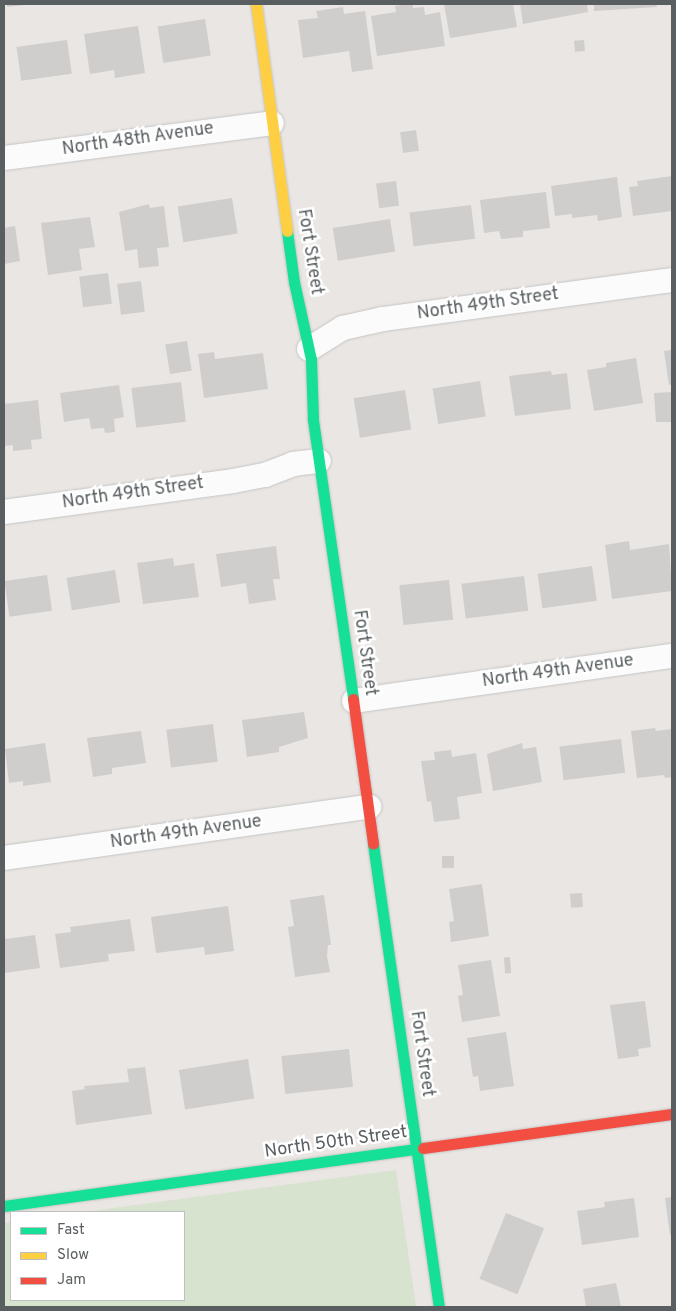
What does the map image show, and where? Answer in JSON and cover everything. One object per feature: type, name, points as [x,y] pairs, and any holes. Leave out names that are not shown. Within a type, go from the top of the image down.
[{"type":"street","name":"Fort Street","points":[[256,4],[294,282],[309,349],[312,420],[354,701],[439,1307]]},
{"type":"street","name":"North 48th Avenue","points":[[4,158],[272,123]]},
{"type":"street","name":"North 49th Street","points":[[309,349],[343,328],[383,320],[672,280]]},
{"type":"street","name":"North 49th Street","points":[[4,512],[265,475],[293,464],[319,461]]},
{"type":"street","name":"North 49th Avenue","points":[[354,701],[672,656]]},
{"type":"street","name":"North 49th Avenue","points":[[4,858],[369,807]]},
{"type":"street","name":"North 50th Street","points":[[4,1206],[672,1114]]},
{"type":"green space","points":[[396,1170],[416,1307],[4,1307],[4,1223],[10,1222],[10,1301],[185,1301],[185,1211],[91,1211]]},
{"type":"building","points":[[7,4],[25,4],[25,5],[7,7]]},
{"type":"building","points":[[413,4],[413,8],[424,7],[425,15],[440,12],[445,46],[377,56],[371,16],[396,12],[395,6]]},
{"type":"building","points":[[444,4],[513,4],[517,27],[450,38]]},
{"type":"building","points":[[520,4],[587,4],[588,12],[523,24]]},
{"type":"building","points":[[594,4],[656,4],[657,7],[594,11]]},
{"type":"building","points":[[343,7],[344,14],[365,11],[373,69],[352,72],[349,51],[303,58],[298,20],[318,18],[316,11]]},
{"type":"building","points":[[205,19],[211,56],[163,63],[158,27]]},
{"type":"building","points":[[138,26],[145,73],[115,78],[114,70],[90,74],[84,34]]},
{"type":"building","points":[[67,40],[72,74],[21,81],[16,47]]},
{"type":"building","points":[[584,40],[585,51],[575,52],[574,41]]},
{"type":"building","points":[[416,130],[419,151],[403,153],[400,132]]},
{"type":"building","points":[[672,176],[672,211],[633,216],[629,187],[638,186],[637,181]]},
{"type":"building","points":[[617,177],[622,217],[598,221],[597,215],[572,218],[572,214],[555,216],[551,186]]},
{"type":"building","points":[[396,181],[399,206],[379,208],[376,183]]},
{"type":"building","points":[[546,192],[550,228],[523,231],[523,237],[501,239],[499,231],[484,233],[480,200]]},
{"type":"building","points":[[232,198],[238,234],[183,242],[178,207]]},
{"type":"building","points":[[149,204],[150,208],[164,206],[169,247],[157,248],[159,266],[139,268],[137,249],[125,251],[119,212]]},
{"type":"building","points":[[471,205],[475,239],[414,246],[409,213]]},
{"type":"building","points":[[90,217],[95,247],[79,249],[82,270],[48,275],[41,223]]},
{"type":"building","points":[[390,219],[395,252],[338,261],[333,228]]},
{"type":"building","points":[[15,226],[20,261],[4,264],[4,228]]},
{"type":"building","points":[[108,273],[112,304],[83,307],[79,277]]},
{"type":"building","points":[[141,281],[145,312],[121,315],[117,284]]},
{"type":"building","points":[[187,341],[192,371],[170,374],[165,344]]},
{"type":"building","points":[[672,350],[672,384],[669,385],[664,351]]},
{"type":"building","points":[[214,352],[215,359],[263,353],[268,389],[204,398],[198,354]]},
{"type":"building","points":[[636,358],[643,403],[594,411],[587,370],[606,367],[606,363]]},
{"type":"building","points":[[551,371],[552,375],[567,373],[571,409],[515,416],[509,376]]},
{"type":"building","points":[[480,381],[486,417],[438,424],[433,389]]},
{"type":"building","points":[[181,382],[186,422],[136,428],[131,388]]},
{"type":"building","points":[[119,385],[124,417],[114,419],[115,432],[105,433],[104,428],[91,429],[89,418],[64,422],[60,393]]},
{"type":"building","points":[[405,390],[411,430],[360,438],[354,398]]},
{"type":"building","points":[[672,392],[672,422],[656,422],[654,393]]},
{"type":"building","points":[[38,400],[42,439],[31,440],[32,449],[13,451],[13,445],[4,446],[4,404]]},
{"type":"building","points":[[629,541],[630,550],[669,544],[672,591],[612,599],[605,545]]},
{"type":"building","points":[[276,546],[280,579],[273,579],[276,600],[249,604],[246,583],[221,587],[216,554]]},
{"type":"building","points":[[173,558],[174,566],[194,563],[199,597],[143,604],[137,563]]},
{"type":"building","points":[[592,566],[597,601],[542,608],[538,574]]},
{"type":"building","points":[[115,570],[120,603],[72,610],[67,578]]},
{"type":"building","points":[[47,575],[52,611],[9,617],[4,581]]},
{"type":"building","points":[[524,576],[528,611],[466,618],[461,584]]},
{"type":"building","points":[[449,580],[453,620],[403,625],[399,585]]},
{"type":"building","points":[[304,712],[308,738],[279,747],[279,752],[247,757],[242,720]]},
{"type":"building","points":[[213,724],[218,762],[171,767],[166,730]]},
{"type":"building","points":[[655,728],[656,731],[672,729],[672,777],[665,778],[664,775],[637,778],[631,731]]},
{"type":"building","points":[[141,731],[146,763],[112,768],[112,774],[93,777],[87,738]]},
{"type":"building","points":[[621,739],[625,773],[564,780],[559,747]]},
{"type":"building","points":[[45,743],[51,782],[23,786],[23,781],[9,783],[5,749]]},
{"type":"building","points":[[522,743],[523,749],[536,747],[542,782],[493,791],[487,754]]},
{"type":"building","points":[[451,750],[452,757],[476,753],[482,793],[457,797],[460,819],[434,822],[431,801],[427,802],[421,761],[435,760],[434,752]]},
{"type":"building","points":[[442,856],[454,856],[454,868],[442,868]]},
{"type":"building","points":[[482,884],[489,936],[451,942],[449,922],[454,921],[449,889]]},
{"type":"building","points":[[582,893],[583,907],[571,908],[570,894]]},
{"type":"building","points":[[324,895],[331,945],[328,945],[327,956],[330,972],[295,977],[288,927],[294,926],[290,900]]},
{"type":"building","points":[[228,906],[234,951],[205,955],[204,947],[156,953],[151,917]]},
{"type":"building","points":[[130,919],[135,951],[108,954],[109,961],[60,968],[55,934],[71,932],[70,927]]},
{"type":"building","points":[[4,935],[6,939],[35,935],[40,968],[4,973]]},
{"type":"building","points":[[504,957],[510,957],[511,973],[505,973]]},
{"type":"building","points":[[491,960],[500,1016],[462,1022],[458,996],[463,995],[458,965]]},
{"type":"building","points":[[645,1001],[651,1047],[638,1049],[639,1056],[618,1059],[610,1005]]},
{"type":"building","points":[[506,1032],[514,1086],[480,1091],[478,1076],[473,1077],[467,1038]]},
{"type":"building","points":[[349,1049],[353,1087],[285,1094],[281,1056]]},
{"type":"building","points":[[248,1059],[254,1099],[185,1109],[179,1070]]},
{"type":"building","points":[[145,1067],[152,1114],[76,1125],[72,1091],[85,1089],[84,1086],[129,1082],[127,1069]]},
{"type":"building","points":[[672,1197],[672,1235],[670,1235],[665,1198]]},
{"type":"building","points":[[634,1198],[639,1237],[582,1245],[577,1211],[605,1207],[604,1202]]},
{"type":"building","points":[[506,1213],[544,1228],[517,1294],[479,1279]]},
{"type":"building","points":[[616,1283],[621,1307],[586,1307],[583,1289]]},
{"type":"traffic: fast","points":[[287,231],[294,282],[311,359],[313,420],[353,699]]},
{"type":"traffic: fast","points":[[373,844],[439,1307]]},
{"type":"traffic: fast","points":[[4,1206],[423,1148]]},
{"type":"traffic: slow","points":[[256,4],[287,231]]},
{"type":"traffic: jam","points":[[353,699],[373,844]]},
{"type":"traffic: jam","points":[[423,1148],[672,1114]]}]
